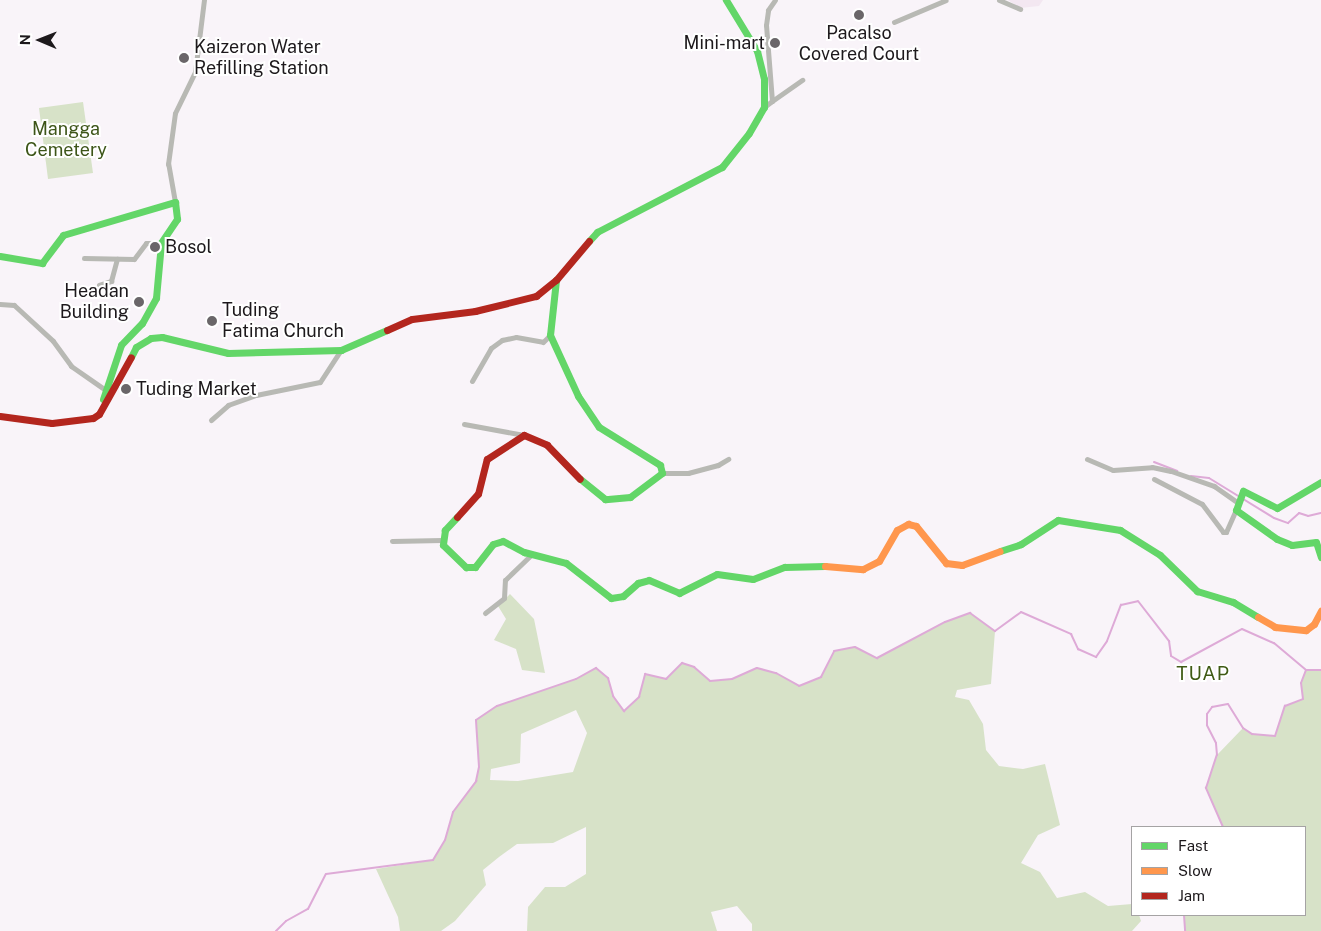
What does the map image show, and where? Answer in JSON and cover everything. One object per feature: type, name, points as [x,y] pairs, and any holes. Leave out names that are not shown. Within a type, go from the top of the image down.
[{"type":"street","points":[[99,414],[121,345],[146,317],[156,298],[161,242],[177,219],[168,164],[175,113],[195,72],[204,0]]},
{"type":"street","points":[[726,0],[757,50],[764,79],[764,108]]},
{"type":"street","points":[[772,101],[766,24],[768,10],[775,0]]},
{"type":"street","points":[[894,22],[946,0]]},
{"type":"street","points":[[999,0],[1020,9]]},
{"type":"street","points":[[0,416],[70,423],[99,414],[136,347],[151,338],[162,337],[202,349],[228,352],[341,350],[412,319],[522,302],[536,296],[556,280],[597,232],[722,167],[749,133],[764,108],[802,80]]},
{"type":"street","points":[[0,256],[42,263],[63,235],[174,202]]},
{"type":"street","points":[[84,258],[134,259],[146,243],[161,242]]},
{"type":"street","points":[[99,285],[111,281],[117,259]]},
{"type":"street","points":[[556,280],[550,335],[578,396],[599,427],[660,466],[662,472]]},
{"type":"street","points":[[0,304],[14,305],[54,341],[71,366],[107,391]]},
{"type":"street","points":[[472,381],[491,348],[502,340],[516,337],[543,342],[550,335]]},
{"type":"street","points":[[211,420],[228,405],[256,395],[320,382],[341,350]]},
{"type":"street","points":[[464,424],[524,435],[547,445],[594,493],[605,499],[630,497],[662,472],[688,473],[718,465],[728,459]]},
{"type":"street","points":[[524,435],[487,459],[478,494],[445,530],[442,540],[452,557],[471,568],[479,564],[493,544],[503,541],[531,554],[566,563],[600,592],[617,598],[644,580],[654,581],[679,593],[717,574],[753,579],[785,567],[805,569],[834,565],[863,569],[879,561],[897,530],[908,524],[916,526],[946,563],[962,566],[1021,544],[1050,522],[1068,521],[1120,530],[1160,555],[1197,591],[1233,602],[1275,627],[1306,630],[1314,624],[1321,611]]},
{"type":"street","points":[[1088,459],[1113,470],[1152,467],[1171,471],[1214,486],[1277,539],[1292,545],[1316,542],[1321,557]]},
{"type":"street","points":[[1154,479],[1202,504],[1223,532],[1226,532],[1243,491],[1277,508],[1321,482]]},
{"type":"street","points":[[392,541],[442,540]]},
{"type":"street","points":[[485,613],[504,598],[505,580],[531,554]]},
{"type":"shaded area","points":[[1008,0],[1043,0],[1039,6],[1020,8]]},
{"type":"green space","name":"Mangga Cemetery","points":[[83,102],[93,173],[48,179],[39,108]]},
{"type":"green space","points":[[510,594],[534,619],[545,673],[522,670],[516,649],[494,640],[506,619],[498,606]]},
{"type":"green space","points":[[970,613],[995,631],[991,684],[957,690],[955,697],[969,700],[983,724],[986,750],[999,766],[1023,769],[1045,764],[1060,825],[1038,835],[1021,863],[1040,872],[1057,898],[1085,892],[1108,906],[1131,904],[1131,916],[1139,916],[1141,921],[1132,931],[752,931],[752,924],[737,906],[711,912],[717,931],[527,931],[528,907],[545,887],[565,887],[586,874],[586,827],[553,843],[517,844],[483,870],[486,885],[455,921],[441,931],[400,931],[398,917],[376,869],[433,860],[445,840],[453,812],[476,781],[479,767],[476,720],[497,706],[576,679],[596,668],[608,678],[613,696],[624,711],[639,697],[645,674],[666,679],[682,663],[694,667],[710,681],[732,679],[757,668],[776,673],[799,686],[821,677],[834,651],[855,647],[877,658],[945,622]],"holes":[[[576,710],[587,733],[573,772],[518,781],[490,780],[491,769],[520,763],[521,734]]]},
{"type":"green space","points":[[1306,670],[1321,670],[1321,931],[1185,931],[1184,916],[1306,916],[1306,826],[1223,826],[1206,788],[1217,755],[1243,728],[1252,734],[1275,736],[1285,706],[1303,699],[1301,683]]},
{"type":"waterway","points":[[1154,462],[1177,471]]},
{"type":"waterway","points":[[1191,476],[1209,478],[1274,518],[1288,523],[1299,513],[1308,516],[1321,513]]},
{"type":"waterway","points":[[276,931],[286,921],[308,909],[326,874],[433,860],[445,840],[453,812],[476,781],[479,767],[476,720],[497,706],[576,679],[596,668],[608,678],[613,696],[624,711],[639,697],[645,674],[666,679],[682,663],[694,667],[710,681],[732,679],[757,668],[776,673],[799,686],[821,677],[834,651],[855,647],[877,658],[945,622],[970,613],[995,631],[1021,612],[1071,634],[1078,649],[1096,657],[1107,641],[1121,605],[1138,601],[1169,641],[1171,656],[1181,662],[1242,629],[1274,643],[1306,670],[1321,670]]},
{"type":"waterway","points":[[1223,826],[1206,788],[1217,755],[1216,743],[1207,725],[1207,714],[1212,707],[1228,704],[1243,728],[1252,734],[1275,736],[1285,706],[1303,699],[1301,683],[1306,670]]},
{"type":"waterway","points":[[1184,916],[1185,931]]},
{"type":"traffic: fast","points":[[589,241],[597,232],[722,167],[749,133],[764,107],[764,79],[757,51],[726,0]]},
{"type":"traffic: fast","points":[[0,256],[42,263],[63,235],[175,202],[177,219],[161,243],[156,298],[142,323],[121,345],[103,399]]},
{"type":"traffic: fast","points":[[556,280],[550,335],[578,396],[599,427],[660,465],[662,473],[630,497],[605,499],[580,479]]},
{"type":"traffic: fast","points":[[131,357],[136,347],[151,338],[162,337],[228,353],[341,350],[387,330]]},
{"type":"traffic: fast","points":[[1321,482],[1277,508],[1243,491],[1236,510],[1277,539],[1292,545],[1316,542],[1321,557]]},
{"type":"traffic: fast","points":[[457,517],[445,530],[443,545],[466,567],[475,567],[493,544],[503,541],[524,552],[566,563],[611,598],[623,596],[638,583],[649,580],[679,593],[717,574],[753,579],[785,567],[825,566]]},
{"type":"traffic: fast","points":[[1000,551],[1021,544],[1058,520],[1120,530],[1160,555],[1197,591],[1233,602],[1258,617]]},
{"type":"traffic: slow","points":[[825,566],[863,569],[879,561],[897,530],[908,524],[916,526],[946,563],[962,565],[1000,551]]},
{"type":"traffic: slow","points":[[1258,617],[1275,627],[1306,630],[1314,624],[1321,611]]},
{"type":"traffic: jam","points":[[387,330],[412,319],[475,311],[536,296],[556,280],[589,241]]},
{"type":"traffic: jam","points":[[0,416],[52,423],[93,418],[99,414],[131,357]]},
{"type":"traffic: jam","points":[[457,517],[478,494],[487,459],[524,435],[547,445],[580,479]]},
{"type":"place","name":"Pacalso Covered Court","points":[[859,15]]},
{"type":"place","name":"Mini-mart","points":[[775,43]]},
{"type":"place","name":"Kaizeron Water Refilling Station","points":[[184,58]]},
{"type":"place","name":"Bosol","points":[[155,247]]},
{"type":"place","name":"Headan Building","points":[[139,302]]},
{"type":"place","name":"Tuding Fatima Church","points":[[212,321]]},
{"type":"place","name":"Tuding Market","points":[[126,389]]},
{"type":"district","name":"TUAP","points":[[1203,674]]}]
